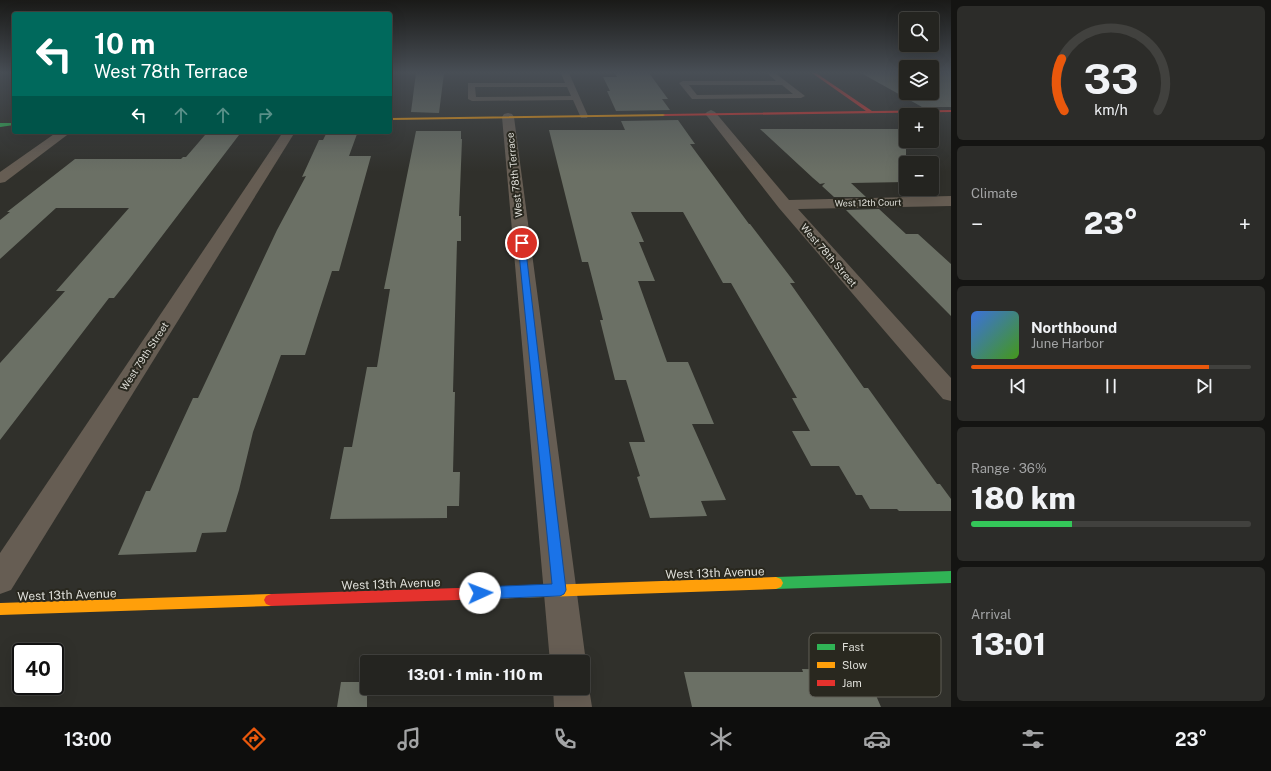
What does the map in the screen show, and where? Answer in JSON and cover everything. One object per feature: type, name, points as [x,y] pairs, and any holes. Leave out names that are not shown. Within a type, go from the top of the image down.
[{"type":"main road","points":[[862,106],[871,112]]},
{"type":"main road","points":[[392,119],[951,111]]},
{"type":"main road","points":[[0,125],[12,124]]},
{"type":"main road","name":"West 13th Avenue","points":[[0,609],[951,577]]},
{"type":"street","name":"West 78th Street","points":[[711,114],[785,205],[951,393]]},
{"type":"street","name":"West 78th Terrace","points":[[508,117],[567,655]]},
{"type":"street","points":[[0,179],[62,134]]},
{"type":"street","name":"West 79th Street","points":[[0,580],[288,134]]},
{"type":"street","name":"West 12th Court","points":[[785,205],[951,201]]},
{"type":"street","points":[[572,695],[573,707]]},
{"type":"lane","points":[[580,106],[584,116]]},
{"type":"lane","points":[[706,106],[711,114]]},
{"type":"building","points":[[412,106],[440,106],[439,113],[411,112]]},
{"type":"building","points":[[614,106],[667,106],[670,110],[616,111]]},
{"type":"building","points":[[920,106],[951,106],[922,107]]},
{"type":"building","points":[[678,120],[695,144],[690,144],[795,283],[790,283],[864,388],[868,388],[937,484],[940,484],[951,499],[951,511],[899,511],[897,509],[870,509],[862,495],[856,495],[839,466],[811,466],[792,431],[810,431],[792,398],[797,398],[731,283],[723,283],[683,212],[631,212],[644,242],[639,242],[655,281],[638,281],[667,362],[688,362],[714,424],[692,424],[726,500],[701,501],[707,516],[650,518],[637,477],[640,476],[629,442],[645,442],[626,380],[615,380],[600,320],[603,320],[588,262],[582,262],[549,130],[625,130],[621,121]]},
{"type":"building","points":[[760,129],[899,129],[899,148],[906,148],[906,156],[899,156],[899,182],[851,183],[866,197],[834,197],[822,186],[825,183],[820,184]]},
{"type":"building","points":[[416,131],[461,131],[462,139],[459,216],[461,216],[461,241],[457,241],[453,392],[455,392],[453,472],[460,472],[459,506],[447,506],[447,518],[330,519],[344,447],[352,447],[367,367],[377,367],[390,289],[384,289]]},
{"type":"building","points":[[326,134],[357,134],[349,156],[371,156],[339,271],[332,271],[305,355],[281,355],[253,432],[239,490],[226,532],[202,533],[196,552],[118,555],[146,491],[150,491],[193,398],[198,398],[277,230],[306,176],[302,177],[319,140],[323,140]]},
{"type":"building","points":[[205,135],[239,135],[130,278],[114,298],[109,298],[0,440],[0,363],[65,291],[56,291],[129,208],[56,208],[0,259],[0,220],[10,212],[7,212],[75,159],[181,159],[186,157]]},
{"type":"building","points":[[879,209],[906,234],[918,234],[951,264],[951,316],[846,210]]},
{"type":"building","points":[[802,669],[809,669],[809,697],[877,697],[881,707],[692,707],[684,672],[803,672]]},
{"type":"building","points":[[341,682],[360,682],[360,695],[367,695],[367,707],[337,707]]},
{"type":"traffic: fast","points":[[0,125],[12,124]]},
{"type":"traffic: fast","points":[[776,583],[951,577]]},
{"type":"traffic: slow","points":[[392,119],[665,115]]},
{"type":"traffic: slow","points":[[489,593],[776,583]]},
{"type":"traffic: slow","points":[[0,609],[271,600]]},
{"type":"traffic: jam","points":[[862,106],[871,112]]},
{"type":"traffic: jam","points":[[665,115],[951,111]]},
{"type":"traffic: jam","points":[[271,600],[489,593]]},
{"type":"route","points":[[480,593],[560,590],[522,243]]}]
